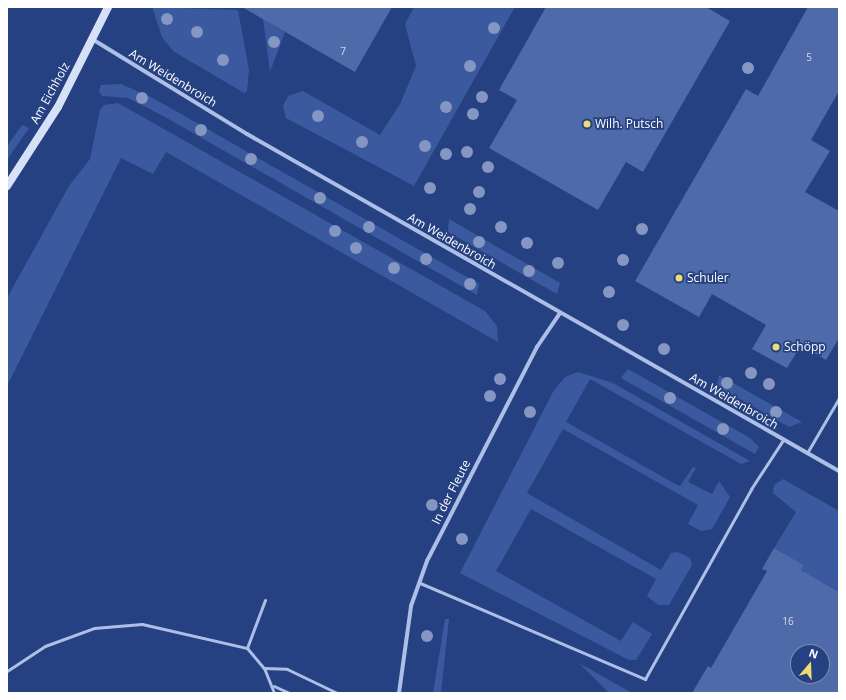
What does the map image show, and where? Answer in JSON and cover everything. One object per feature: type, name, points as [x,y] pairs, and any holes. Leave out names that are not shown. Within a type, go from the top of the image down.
[{"type":"main road","name":"Am Eichholz","points":[[7,186],[58,107],[108,7]]},
{"type":"street","name":"Am Weidenbroich","points":[[92,39],[140,72],[839,471]]},
{"type":"street","name":"In der Fleute","points":[[399,693],[411,606],[427,561],[534,354],[560,313]]},
{"type":"lane","points":[[807,453],[839,398]]},
{"type":"lane","points":[[420,583],[645,679],[751,489],[783,440]]},
{"type":"lane","points":[[247,648],[265,600]]},
{"type":"lane","points":[[7,671],[45,646],[94,628],[142,624],[247,648],[264,668],[274,686],[274,693]]},
{"type":"lane","points":[[264,668],[287,669],[337,693]]},
{"type":"lane","points":[[274,686],[289,693]]},
{"type":"shaded area","points":[[152,7],[238,10],[249,70],[247,91],[244,93],[173,51],[162,37]]},
{"type":"shaded area","points":[[414,7],[515,7],[414,186],[286,118],[283,106],[288,96],[303,91],[380,135],[400,104],[416,66],[405,24]]},
{"type":"shaded area","points":[[263,19],[285,32],[270,72]]},
{"type":"shaded area","points":[[121,84],[153,98],[479,284],[477,295],[165,117],[128,98],[102,96],[99,91],[101,85]]},
{"type":"shaded area","points":[[118,103],[485,311],[497,326],[498,342],[166,152],[153,174],[121,158],[7,386],[7,298],[69,186],[90,159],[100,110],[104,105]]},
{"type":"shaded area","points":[[22,125],[29,128],[7,160],[7,146]]},
{"type":"shaded area","points":[[449,219],[560,283],[557,294],[448,232]]},
{"type":"shaded area","points":[[628,369],[750,438],[759,447],[755,454],[621,378]]},
{"type":"shaded area","points":[[578,372],[613,383],[750,461],[741,464],[590,379],[566,422],[677,485],[680,486],[693,467],[696,468],[688,482],[712,494],[719,481],[730,497],[712,529],[701,531],[688,524],[698,505],[563,429],[527,493],[661,570],[671,553],[678,552],[690,558],[692,565],[669,605],[658,605],[647,596],[656,579],[531,509],[496,571],[621,641],[633,622],[652,634],[636,660],[629,660],[460,573],[554,390],[565,377]]},
{"type":"shaded area","points":[[719,375],[802,422],[789,427],[717,386]]},
{"type":"shaded area","points":[[783,479],[839,511],[839,592],[801,570],[804,565],[774,548],[796,512],[773,493],[774,485]]},
{"type":"shaded area","points":[[445,619],[449,619],[441,693],[433,693]]},
{"type":"shaded area","points":[[579,663],[632,693],[609,693]]},
{"type":"building","points":[[242,7],[392,7],[355,72]]},
{"type":"building","name":"Wilh. Putsch","points":[[546,7],[706,7],[730,21],[643,172],[626,162],[598,210],[489,148],[517,100],[499,90]]},
{"type":"building","points":[[808,7],[839,7],[839,91],[811,140],[830,151],[805,192],[839,211],[839,338],[826,360],[801,345],[787,368],[752,349],[766,325],[712,294],[699,317],[635,281],[746,89],[758,96]]},
{"type":"building","points":[[774,548],[804,565],[801,570],[839,592],[839,693],[692,693],[708,666],[711,668],[767,571],[762,569]]},
{"type":"place","name":"Wilh. Putsch","points":[[587,124]]},
{"type":"place","name":"Schuler","points":[[679,278]]},
{"type":"place","name":"Schöpp","points":[[776,347]]}]
